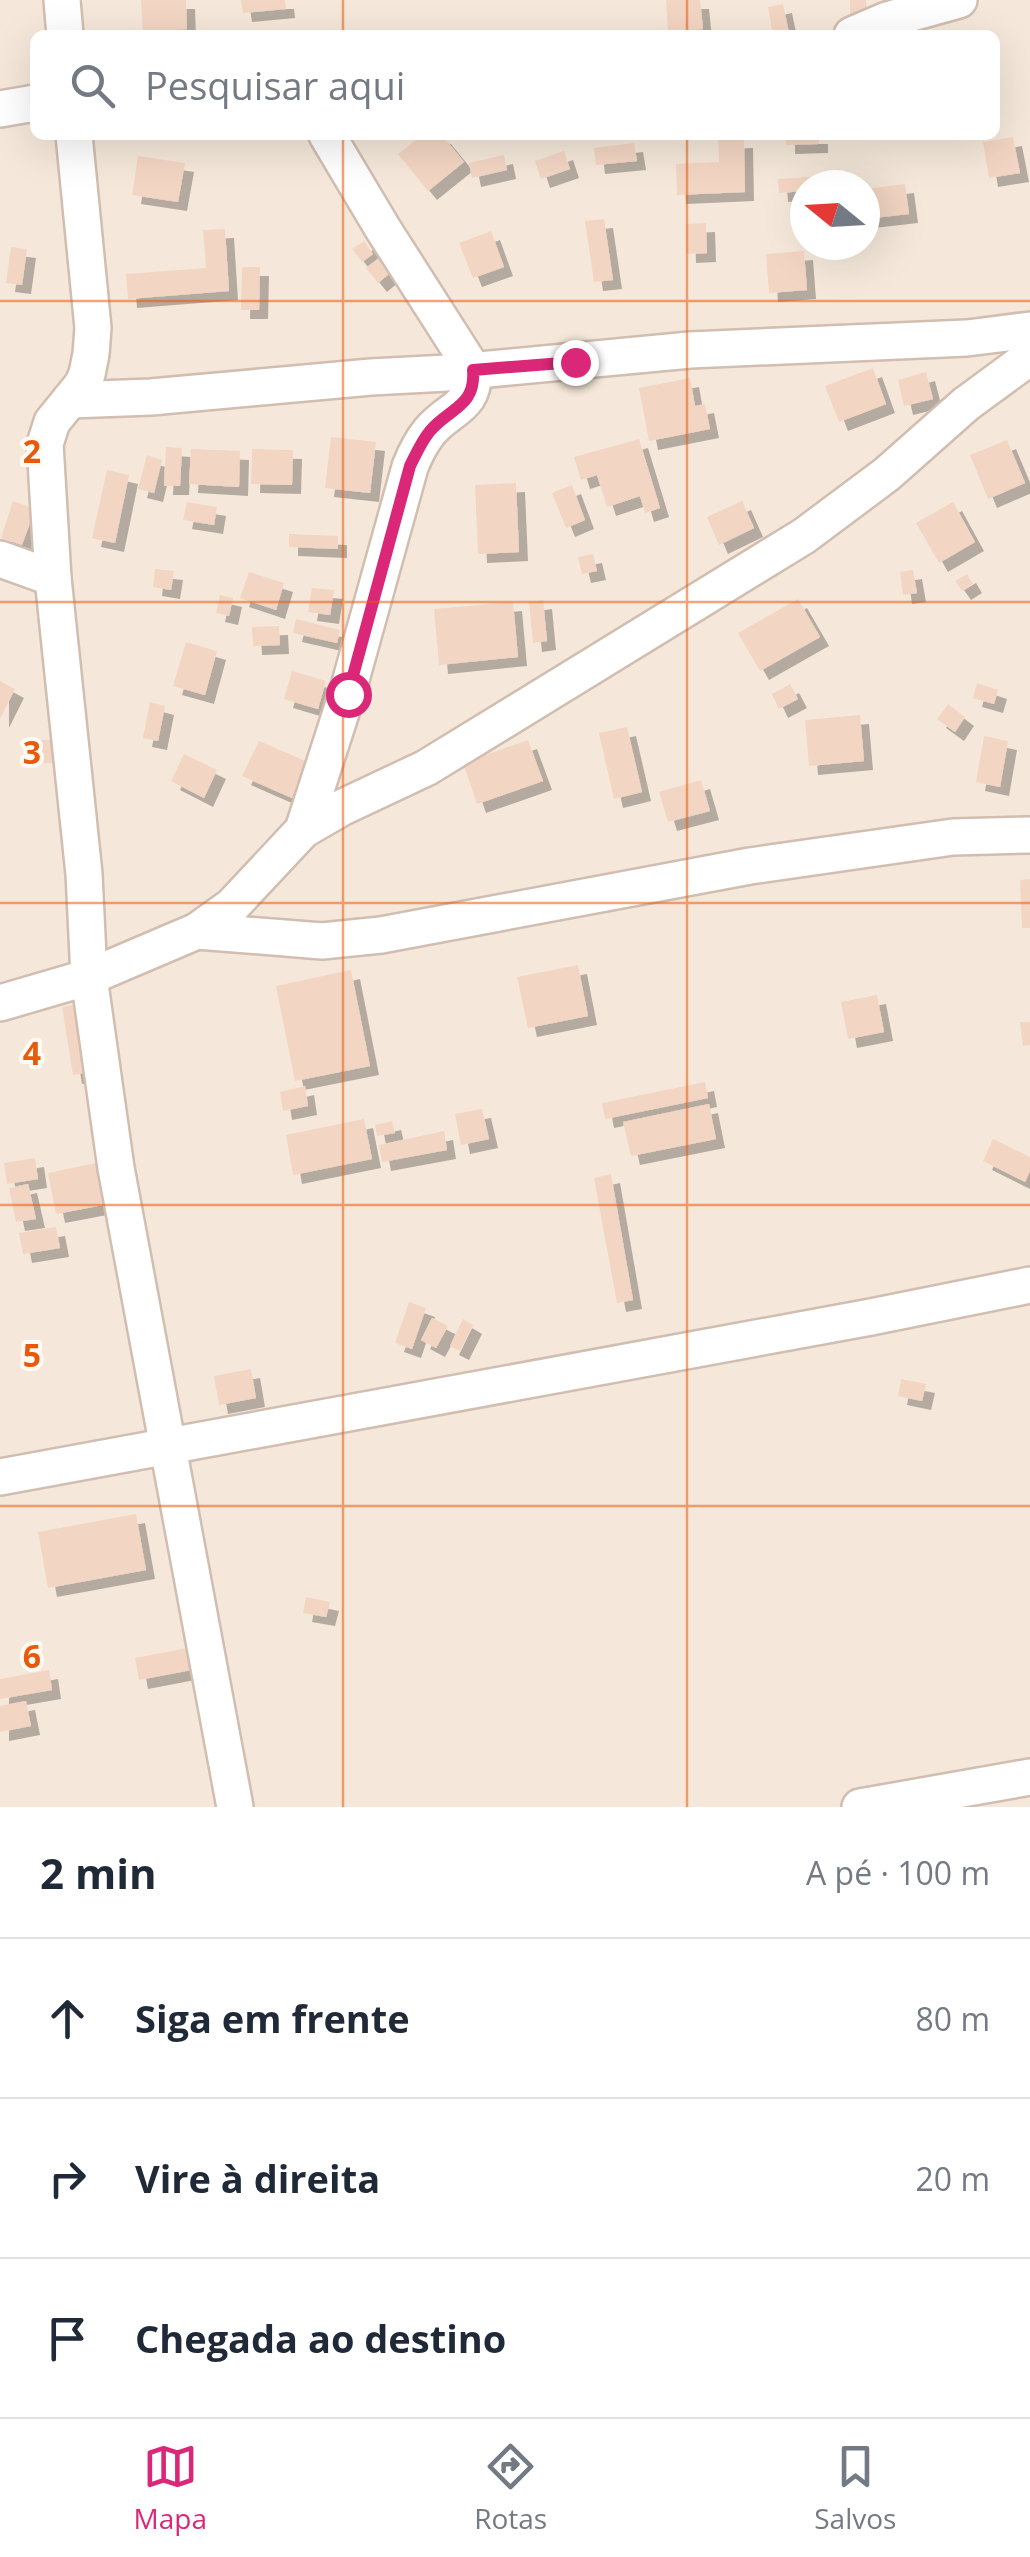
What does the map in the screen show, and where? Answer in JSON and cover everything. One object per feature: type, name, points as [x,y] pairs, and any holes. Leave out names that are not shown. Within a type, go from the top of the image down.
[{"type":"street","points":[[62,0],[65,30]]},
{"type":"street","points":[[864,30],[959,0]]},
{"type":"street","points":[[0,109],[30,104]]},
{"type":"street","points":[[74,140],[93,328],[92,354],[87,374],[52,422],[45,444],[53,578],[84,874],[89,977],[116,1168],[235,1807]]},
{"type":"street","points":[[303,830],[348,694],[410,466],[428,433],[473,389],[473,370],[330,140]]},
{"type":"street","points":[[70,400],[151,397],[690,350],[967,338],[1030,330]]},
{"type":"street","points":[[0,1003],[89,977],[197,931],[232,906],[303,830],[426,768],[804,536],[1030,357]]},
{"type":"street","points":[[0,559],[53,578]]},
{"type":"street","points":[[197,931],[322,941],[381,935],[750,866],[953,837],[1030,834]]},
{"type":"street","points":[[0,1477],[871,1317],[1030,1284]]},
{"type":"street","points":[[860,1807],[1030,1777]]},
{"type":"shaded area","points":[[0,0],[1030,0],[1030,1807],[0,1807]]},
{"type":"building","points":[[141,0],[186,0],[187,29],[143,30]]},
{"type":"building","points":[[241,0],[285,0],[286,9],[243,13]]},
{"type":"building","points":[[666,0],[700,0],[703,29],[668,30]]},
{"type":"building","points":[[850,0],[866,0],[867,14],[850,15]]},
{"type":"building","points":[[783,4],[788,30],[772,30],[768,7]]},
{"type":"building","points":[[1013,137],[1020,173],[989,178],[983,142]]},
{"type":"building","points":[[416,140],[446,140],[464,162],[428,191],[398,154]]},
{"type":"building","points":[[718,140],[744,140],[745,192],[677,195],[676,164],[719,162]]},
{"type":"building","points":[[786,140],[819,140],[819,144],[786,145]]},
{"type":"building","points":[[634,143],[637,161],[596,165],[594,148]]},
{"type":"building","points":[[564,151],[570,169],[541,179],[535,161]]},
{"type":"building","points":[[504,155],[507,170],[472,178],[469,163]]},
{"type":"building","points":[[138,156],[185,163],[178,202],[132,195]]},
{"type":"building","points":[[790,178],[790,192],[779,193],[778,179]]},
{"type":"building","points":[[905,184],[909,214],[880,217],[880,187]]},
{"type":"building","points":[[604,219],[613,280],[594,282],[585,221]]},
{"type":"building","points":[[706,223],[707,253],[687,254],[686,224]]},
{"type":"building","points":[[225,229],[229,291],[128,299],[126,274],[206,268],[203,230]]},
{"type":"building","points":[[491,231],[504,267],[473,278],[459,243]]},
{"type":"building","points":[[364,241],[373,254],[362,262],[352,249]]},
{"type":"building","points":[[11,247],[27,249],[22,285],[6,283]]},
{"type":"building","points":[[790,252],[790,260],[805,260],[807,290],[769,293],[766,254]]},
{"type":"building","points":[[379,258],[390,273],[378,283],[366,268]]},
{"type":"building","points":[[242,267],[260,267],[259,310],[241,310]]},
{"type":"building","points":[[873,368],[886,404],[839,422],[825,386]]},
{"type":"building","points":[[926,372],[933,399],[904,406],[898,380]]},
{"type":"building","points":[[690,378],[695,406],[705,404],[710,429],[649,441],[639,388]]},
{"type":"building","points":[[331,437],[376,442],[370,493],[325,488]]},
{"type":"building","points":[[639,439],[660,508],[645,513],[640,496],[607,507],[597,475],[581,480],[574,457]]},
{"type":"building","points":[[1007,440],[1025,483],[988,499],[970,455]]},
{"type":"building","points":[[166,447],[182,448],[180,486],[164,486]]},
{"type":"building","points":[[191,449],[240,451],[239,487],[189,484]]},
{"type":"building","points":[[252,449],[293,450],[292,485],[251,484]]},
{"type":"building","points":[[147,455],[162,460],[154,493],[138,489]]},
{"type":"building","points":[[107,470],[129,475],[115,543],[92,538]]},
{"type":"building","points":[[516,483],[519,552],[478,554],[475,485]]},
{"type":"building","points":[[572,485],[585,520],[566,528],[552,493]]},
{"type":"building","points":[[13,501],[35,509],[22,545],[1,538]]},
{"type":"building","points":[[742,501],[754,528],[719,545],[707,517]]},
{"type":"building","points":[[187,502],[217,507],[214,525],[183,520]]},
{"type":"building","points":[[953,502],[975,542],[939,563],[916,523]]},
{"type":"building","points":[[289,534],[338,536],[338,549],[289,547]]},
{"type":"building","points":[[593,554],[597,571],[582,574],[578,557]]},
{"type":"building","points":[[155,569],[174,571],[171,590],[153,587]]},
{"type":"building","points":[[913,570],[917,593],[903,595],[900,572]]},
{"type":"building","points":[[249,572],[284,583],[276,610],[240,598]]},
{"type":"building","points":[[967,574],[973,584],[962,591],[955,581]]},
{"type":"building","points":[[312,588],[334,590],[330,615],[308,612]]},
{"type":"building","points":[[220,595],[233,598],[229,616],[216,613]]},
{"type":"building","points":[[798,599],[820,637],[760,671],[738,633]]},
{"type":"building","points":[[543,600],[547,641],[533,643],[529,602]]},
{"type":"building","points":[[513,602],[518,657],[439,665],[434,609]]},
{"type":"building","points":[[296,619],[340,630],[337,643],[293,633]]},
{"type":"building","points":[[279,626],[280,645],[253,646],[252,627]]},
{"type":"building","points":[[186,642],[217,651],[205,695],[173,686]]},
{"type":"building","points":[[292,671],[326,681],[318,709],[284,699]]},
{"type":"building","points":[[0,681],[15,689],[0,719]]},
{"type":"building","points":[[977,683],[998,690],[994,704],[973,698]]},
{"type":"building","points":[[790,684],[798,699],[779,709],[772,694]]},
{"type":"building","points":[[150,702],[165,706],[158,741],[143,738]]},
{"type":"building","points":[[948,704],[965,717],[955,732],[937,719]]},
{"type":"building","points":[[860,715],[864,761],[809,766],[805,720]]},
{"type":"building","points":[[627,727],[642,792],[614,799],[599,733]]},
{"type":"building","points":[[984,736],[1008,741],[1000,787],[976,782]]},
{"type":"building","points":[[37,740],[58,740],[58,763],[44,763],[44,753],[37,752]]},
{"type":"building","points":[[528,740],[543,781],[477,804],[463,763]]},
{"type":"building","points":[[259,741],[308,762],[292,798],[242,776]]},
{"type":"building","points":[[184,754],[217,770],[204,798],[171,781]]},
{"type":"building","points":[[701,780],[710,811],[668,822],[659,792]]},
{"type":"building","points":[[1030,879],[1030,928],[1022,928],[1020,880]]},
{"type":"building","points":[[578,965],[588,1016],[528,1028],[517,977]]},
{"type":"building","points":[[351,970],[370,1066],[295,1081],[276,986]]},
{"type":"building","points":[[877,995],[884,1032],[848,1039],[841,1002]]},
{"type":"building","points":[[86,1003],[97,1071],[73,1075],[62,1007]]},
{"type":"building","points":[[1020,1022],[1030,1022],[1030,1045],[1023,1046]]},
{"type":"building","points":[[705,1082],[708,1098],[605,1119],[602,1103]]},
{"type":"building","points":[[305,1086],[308,1106],[283,1111],[280,1092]]},
{"type":"building","points":[[709,1104],[716,1139],[631,1156],[623,1122]]},
{"type":"building","points":[[482,1109],[489,1139],[461,1145],[455,1114]]},
{"type":"building","points":[[364,1119],[372,1159],[293,1175],[286,1135]]},
{"type":"building","points":[[392,1121],[395,1133],[377,1136],[375,1125]]},
{"type":"building","points":[[444,1131],[447,1150],[382,1162],[379,1145]]},
{"type":"building","points":[[993,1139],[1030,1157],[1025,1182],[983,1161]]},
{"type":"building","points":[[35,1158],[38,1179],[7,1184],[4,1163]]},
{"type":"building","points":[[110,1160],[119,1202],[56,1214],[48,1173]]},
{"type":"building","points":[[611,1174],[633,1300],[617,1303],[594,1178]]},
{"type":"building","points":[[28,1184],[36,1219],[16,1222],[9,1188]]},
{"type":"building","points":[[56,1227],[60,1248],[23,1254],[19,1233]]},
{"type":"building","points":[[409,1302],[426,1308],[412,1349],[395,1343]]},
{"type":"building","points":[[432,1318],[448,1326],[436,1348],[421,1340]]},
{"type":"building","points":[[463,1319],[473,1325],[460,1351],[450,1346]]},
{"type":"building","points":[[251,1369],[256,1398],[219,1405],[214,1376]]},
{"type":"building","points":[[901,1379],[926,1384],[922,1401],[898,1396]]},
{"type":"building","points":[[136,1514],[146,1570],[48,1588],[38,1532]]},
{"type":"building","points":[[306,1597],[330,1602],[326,1617],[303,1613]]},
{"type":"building","points":[[198,1646],[202,1668],[139,1680],[135,1658]]},
{"type":"building","points":[[49,1670],[52,1690],[0,1699],[0,1679]]},
{"type":"building","points":[[26,1701],[31,1726],[0,1732],[0,1706]]},
{"type":"route","points":[[348,694],[410,466],[428,433],[468,398],[473,389],[473,370],[575,362]]}]
